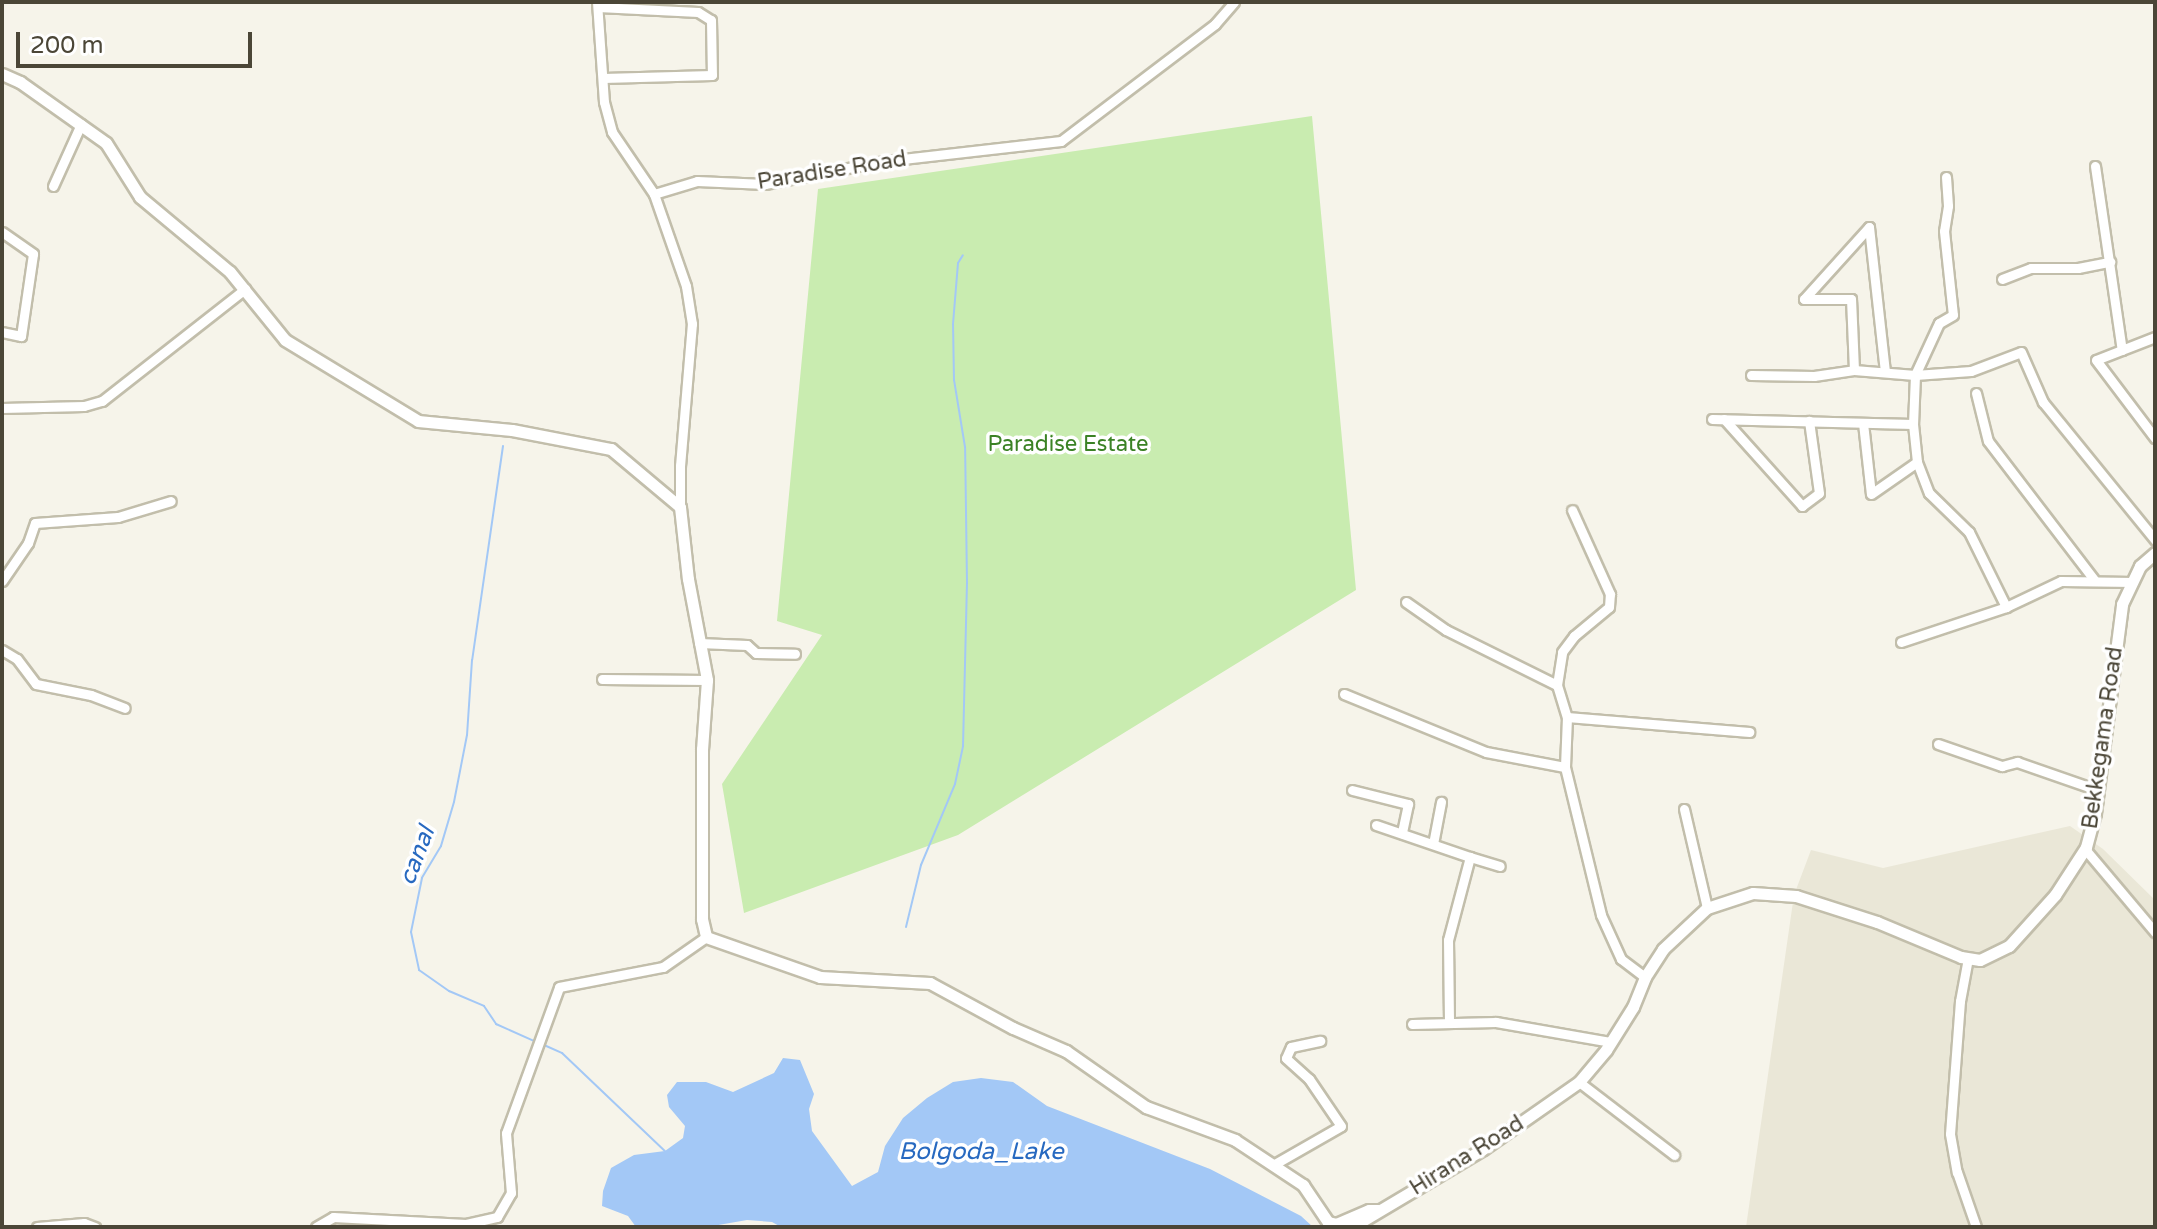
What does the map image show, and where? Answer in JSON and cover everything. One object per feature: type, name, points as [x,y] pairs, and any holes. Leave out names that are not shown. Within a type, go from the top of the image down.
[{"type":"street","name":"Paradise Road","points":[[654,194],[697,181],[765,184],[885,161],[1061,141],[1215,24],[1234,2]]},
{"type":"street","points":[[603,78],[712,75],[711,20],[698,12],[598,4],[604,102],[612,132],[654,194],[686,286],[692,324],[680,466],[680,507],[707,680],[702,749],[702,919],[706,937]]},
{"type":"street","points":[[2,74],[20,82],[106,143],[140,197],[230,272],[285,340],[418,421],[512,430],[611,449],[680,507]]},
{"type":"street","points":[[53,186],[81,124]]},
{"type":"street","points":[[2095,166],[2122,350]]},
{"type":"street","points":[[1946,177],[1948,206],[1944,231],[1953,315],[1939,323],[1915,375],[1913,424],[1917,462],[1929,493],[1969,532],[2006,607]]},
{"type":"street","points":[[1854,370],[1851,299],[1804,299],[1869,227],[1885,371]]},
{"type":"street","points":[[2,232],[33,254],[21,336],[2,332]]},
{"type":"street","points":[[2002,279],[2031,268],[2078,268],[2110,262]]},
{"type":"street","points":[[2,408],[84,406],[102,401],[245,289]]},
{"type":"street","points":[[2155,337],[2096,360],[2155,438]]},
{"type":"street","points":[[1751,375],[1814,376],[1854,370],[1915,375],[1971,371],[2021,352],[2043,402],[2155,540]]},
{"type":"street","points":[[1976,393],[1988,441],[2095,581]]},
{"type":"street","points":[[1712,419],[1913,424]]},
{"type":"street","points":[[1724,419],[1802,506],[1819,493],[1809,421]]},
{"type":"street","points":[[1863,423],[1871,494],[1917,462]]},
{"type":"street","points":[[2,581],[28,543],[35,523],[118,517],[171,501]]},
{"type":"street","points":[[1572,510],[1610,594],[1609,607],[1574,636],[1562,652],[1557,685],[1567,717],[1565,767],[1601,915],[1621,959],[1645,977]]},
{"type":"street","name":"Bekkegama Road","points":[[1968,958],[1980,960],[2009,946],[2055,895],[2085,849],[2098,790],[2122,604],[2140,566],[2155,553]]},
{"type":"street","points":[[1901,642],[2006,607],[2061,581],[2133,582]]},
{"type":"street","points":[[1406,602],[1446,630],[1557,685]]},
{"type":"street","points":[[699,643],[747,645],[756,653],[795,654]]},
{"type":"street","points":[[2,650],[17,659],[36,684],[91,695],[125,708]]},
{"type":"street","points":[[602,679],[707,680]]},
{"type":"street","points":[[1344,694],[1486,752],[1565,767]]},
{"type":"street","points":[[1567,717],[1749,732]]},
{"type":"street","points":[[1938,744],[2002,766],[2017,762],[2098,790]]},
{"type":"street","points":[[1352,790],[1408,804],[1402,833]]},
{"type":"street","points":[[1433,844],[1441,802]]},
{"type":"street","points":[[1684,809],[1707,908]]},
{"type":"street","points":[[1376,825],[1500,866]]},
{"type":"street","points":[[2085,849],[2155,932]]},
{"type":"street","points":[[1449,1021],[1448,940],[1470,857]]},
{"type":"street","points":[[1674,1155],[1579,1082],[1611,1042],[1663,949],[1707,908],[1753,893],[1796,896],[1877,922],[1968,958],[1960,1001],[1950,1134],[1957,1172],[1976,1227]]},
{"type":"street","points":[[706,937],[810,974],[930,983],[1013,1028],[1066,1051],[1146,1107],[1235,1140],[1303,1185],[1328,1222],[1336,1224],[1369,1210],[1378,1210]]},
{"type":"street","points":[[316,1227],[333,1217],[466,1224],[497,1217],[511,1193],[506,1133],[559,987],[663,967],[706,937]]},
{"type":"street","points":[[1412,1024],[1496,1022],[1611,1042]]},
{"type":"street","points":[[1273,1165],[1341,1126],[1309,1079],[1286,1058],[1291,1047],[1320,1041]]},
{"type":"street","name":"Hirana Road","points":[[1357,1224],[1483,1149],[1579,1082]]},
{"type":"street","points":[[37,1227],[84,1223],[95,1227]]},
{"type":"shaded area","points":[[2070,826],[2103,849],[2155,900],[2155,1227],[1746,1227],[1794,895],[1811,850],[1883,868]]},
{"type":"green space","name":"Paradise Estate","points":[[1312,116],[1356,590],[958,835],[744,913],[722,784],[822,635],[777,621],[818,189]]},
{"type":"water","name":"Bolgoda_Lake","points":[[783,1058],[800,1060],[814,1094],[809,1109],[812,1131],[852,1186],[878,1172],[885,1146],[903,1118],[953,1082],[981,1078],[1013,1082],[1047,1106],[1210,1169],[1301,1216],[1313,1227],[781,1227],[772,1222],[747,1220],[707,1227],[636,1227],[628,1216],[602,1206],[603,1191],[611,1168],[634,1155],[665,1151],[683,1138],[685,1126],[669,1107],[667,1095],[677,1082],[706,1082],[733,1092],[774,1073]]},
{"type":"waterway","points":[[906,927],[921,865],[955,784],[963,746],[967,583],[965,447],[954,380],[953,324],[958,263],[963,255]]},
{"type":"waterway","name":"canal","points":[[503,446],[472,660],[467,735],[454,802],[441,846],[422,878],[411,932],[419,970],[449,991],[484,1006],[496,1024],[534,1041]]},
{"type":"waterway","name":"canal","points":[[544,1045],[562,1053],[665,1151]]}]
